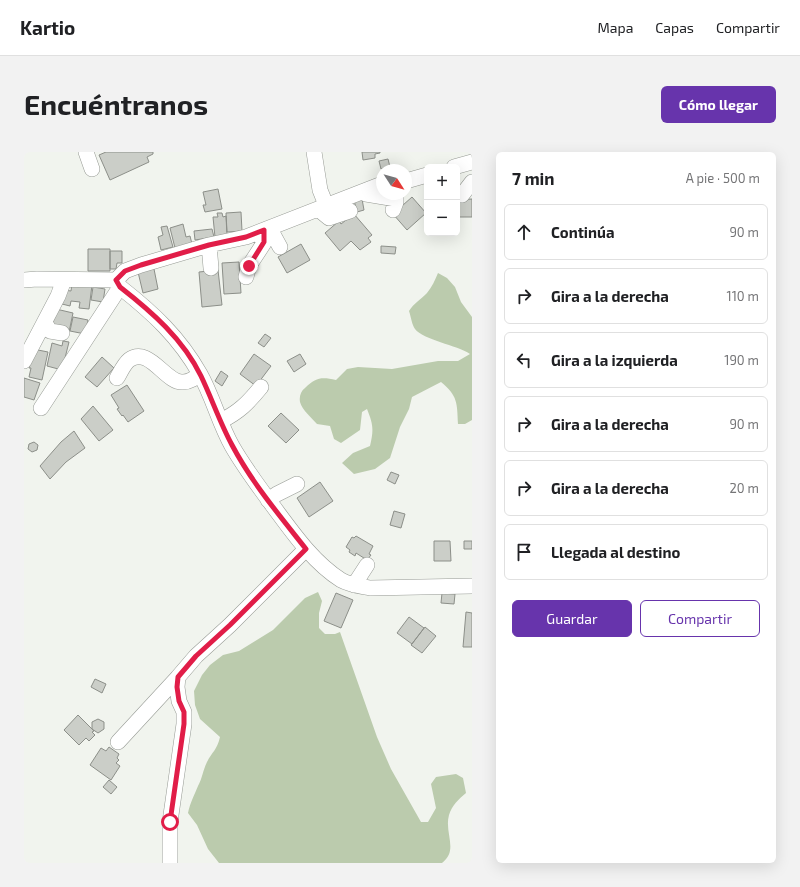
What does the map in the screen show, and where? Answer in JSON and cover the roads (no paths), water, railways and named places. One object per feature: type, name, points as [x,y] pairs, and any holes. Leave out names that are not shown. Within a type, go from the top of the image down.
[{"type":"street","points":[[86,152],[92,168]]},
{"type":"street","points":[[314,152],[322,207],[329,218],[350,211]]},
{"type":"street","points":[[460,165],[472,162]]},
{"type":"street","points":[[412,187],[424,177]]},
{"type":"street","points":[[462,195],[472,182]]},
{"type":"street","points":[[41,408],[125,271],[209,245],[246,237],[376,186]]},
{"type":"street","points":[[362,192],[366,194],[376,195]]},
{"type":"street","points":[[266,230],[274,236],[280,247]]},
{"type":"street","points":[[246,278],[249,266],[264,242],[266,230]]},
{"type":"street","points":[[209,245],[211,268]]},
{"type":"street","points":[[28,277],[118,284],[166,326],[200,374],[232,445],[258,487],[306,549],[326,568],[342,580],[354,585],[370,588],[436,592],[471,590]]},
{"type":"street","points":[[24,361],[45,323],[64,280]]},
{"type":"street","points":[[45,323],[50,330],[62,333]]},
{"type":"street","points":[[117,378],[129,360],[137,357],[144,358],[155,364],[175,380],[183,383],[200,374]]},
{"type":"street","points":[[221,421],[239,411],[261,387]]},
{"type":"street","points":[[268,500],[298,484]]},
{"type":"street","points":[[118,742],[196,656],[230,625],[306,549]]},
{"type":"street","points":[[354,585],[367,564]]},
{"type":"street","points":[[170,863],[170,822],[184,724],[184,712],[179,701],[177,687],[178,677]]}]
